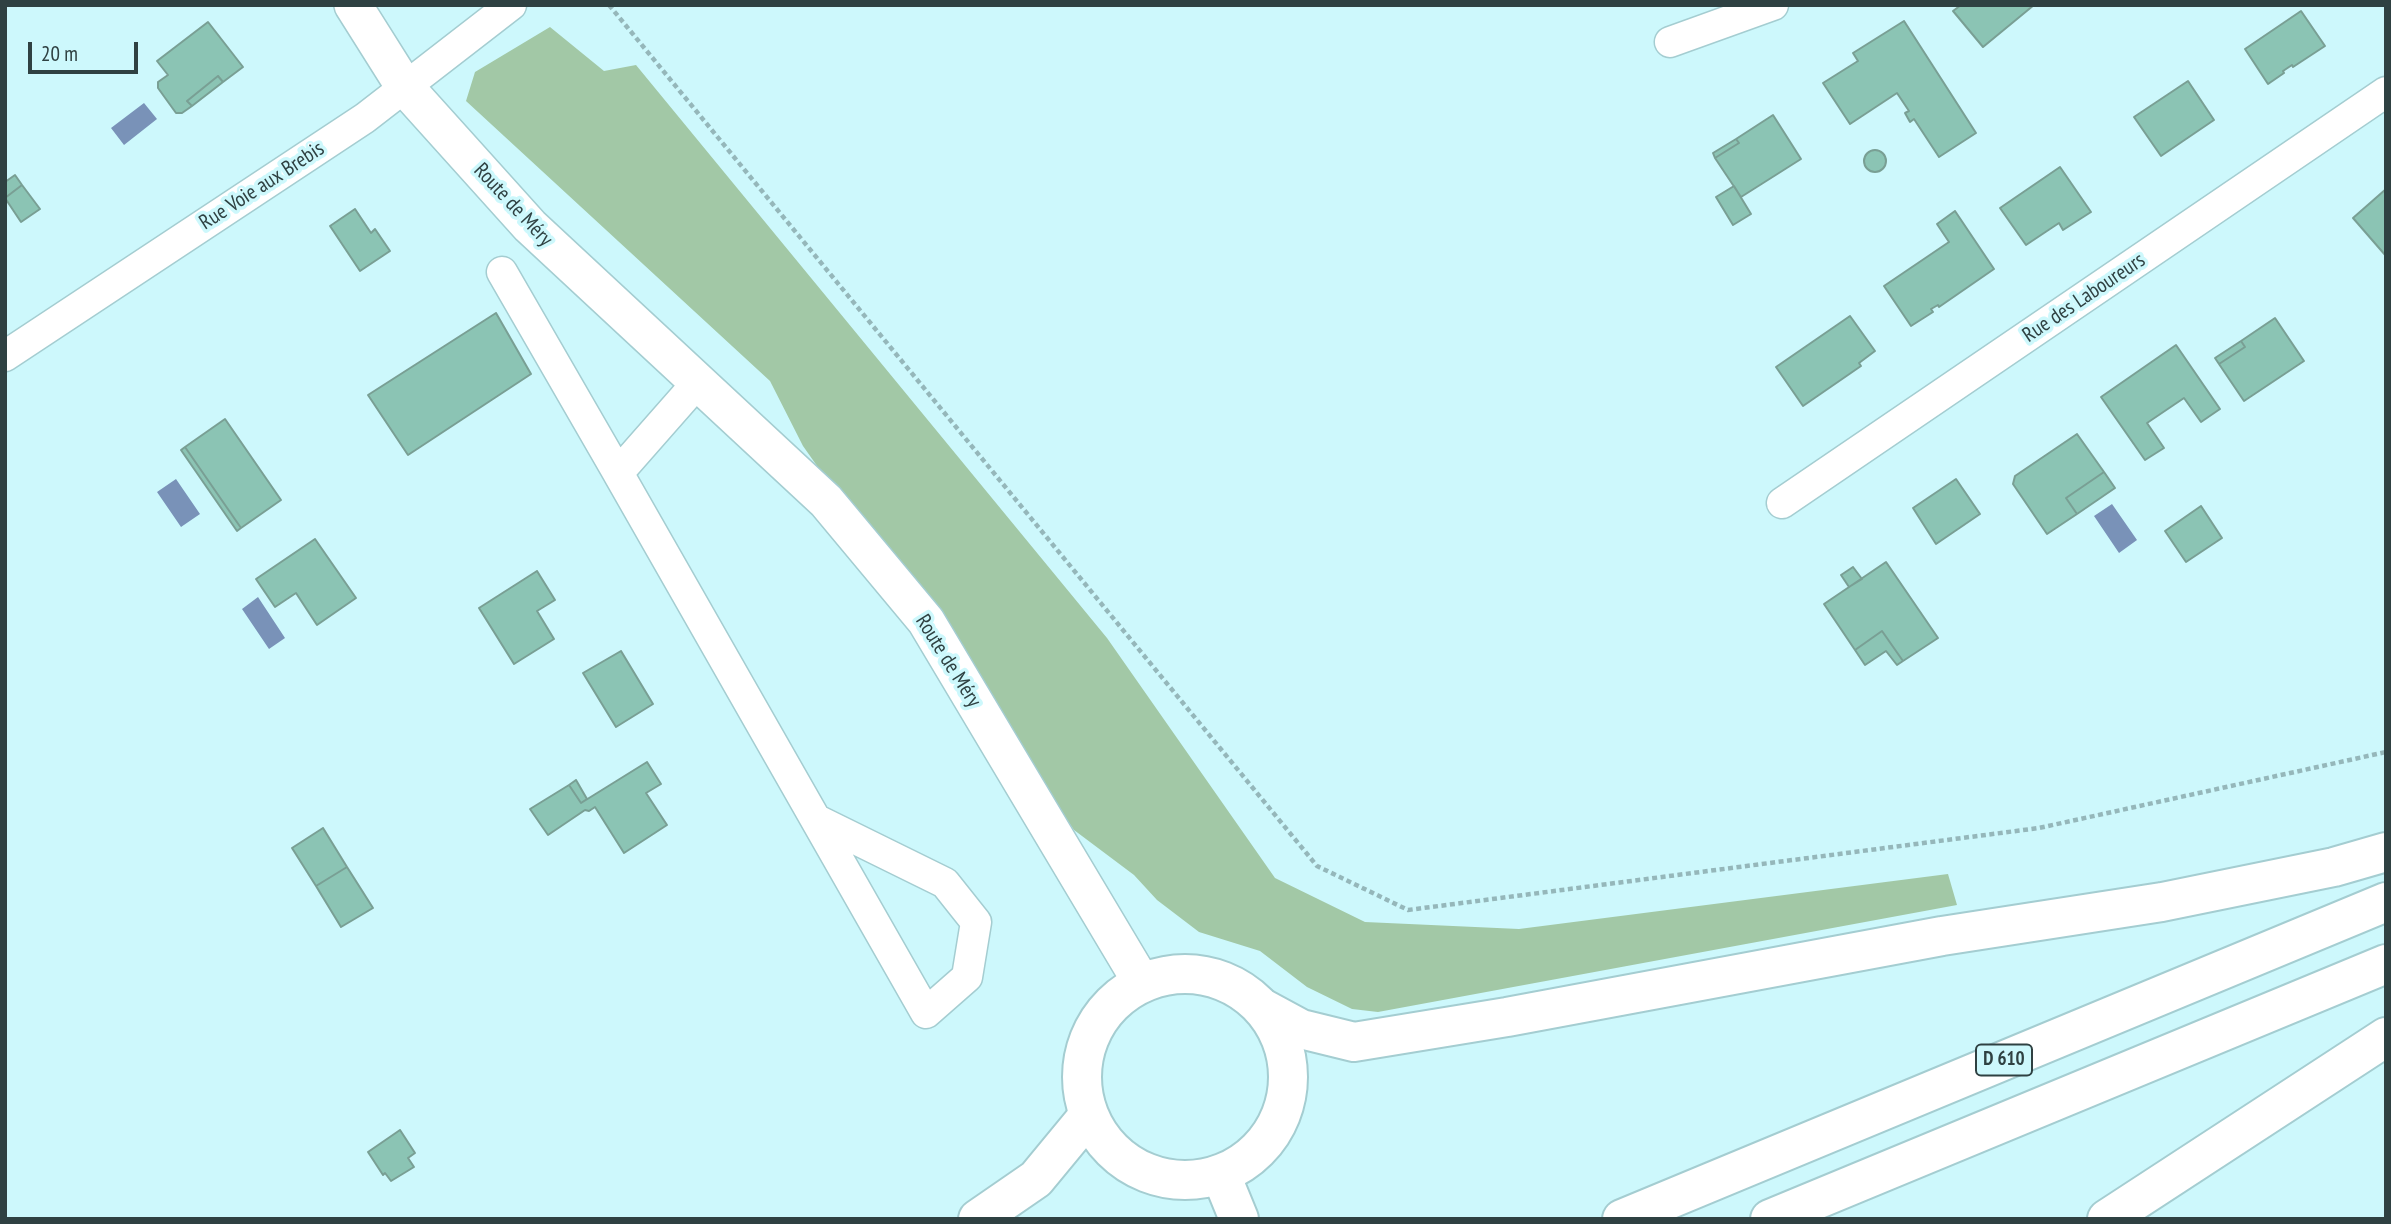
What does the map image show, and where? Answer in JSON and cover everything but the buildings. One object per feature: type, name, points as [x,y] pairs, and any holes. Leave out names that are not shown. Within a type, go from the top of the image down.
[{"type":"main road","points":[[1264,1009],[1282,1038],[1290,1070],[1287,1104],[1273,1135],[1250,1159],[1221,1175],[1188,1181],[1157,1178],[1128,1164],[1105,1143],[1088,1116],[1081,1086],[1084,1054],[1091,1034],[1115,1000],[1142,983],[1174,974],[1208,976],[1239,988],[1264,1009],[1301,1029],[1354,1042],[1365,1041],[1942,936],[2162,902],[2334,867],[2386,852]]},
{"type":"main road","name":"D 610","points":[[1622,1219],[2386,901]]},
{"type":"main road","points":[[1770,1219],[2386,964]]},
{"type":"main road","points":[[2107,1219],[2386,1037]]},
{"type":"main road","points":[[978,1219],[1036,1179],[1088,1116]]},
{"type":"main road","points":[[1221,1175],[1239,1219]]},
{"type":"street","name":"Route de Méry","points":[[353,5],[404,86],[530,226],[827,501],[926,621],[1142,983]]},
{"type":"street","name":"Rue Voie aux Brebis","points":[[5,356],[365,118],[511,5]]},
{"type":"street","points":[[1670,42],[1773,5]]},
{"type":"street","name":"Rue des Laboureurs","points":[[1782,503],[2386,92]]},
{"type":"street","points":[[502,272],[926,1013],[967,977],[976,922],[945,883],[817,820]]},
{"type":"street","points":[[618,473],[698,382]]},
{"type":"path","points":[[609,5],[1317,866],[1408,910],[2039,828],[2386,752]]},
{"type":"green space","points":[[550,27],[604,71],[636,65],[1107,638],[1275,878],[1365,922],[1519,929],[1948,874],[1957,905],[1378,1012],[1352,1009],[1307,987],[1260,951],[1199,932],[1157,900],[1134,875],[1074,830],[803,446],[770,381],[466,101],[475,72]]},
{"type":"water","points":[[144,103],[157,119],[124,145],[111,128]]},
{"type":"water","points":[[176,479],[200,514],[181,527],[157,492]]},
{"type":"water","points":[[2112,504],[2137,540],[2119,553],[2094,516]]},
{"type":"water","points":[[258,597],[285,638],[269,649],[242,609]]}]
